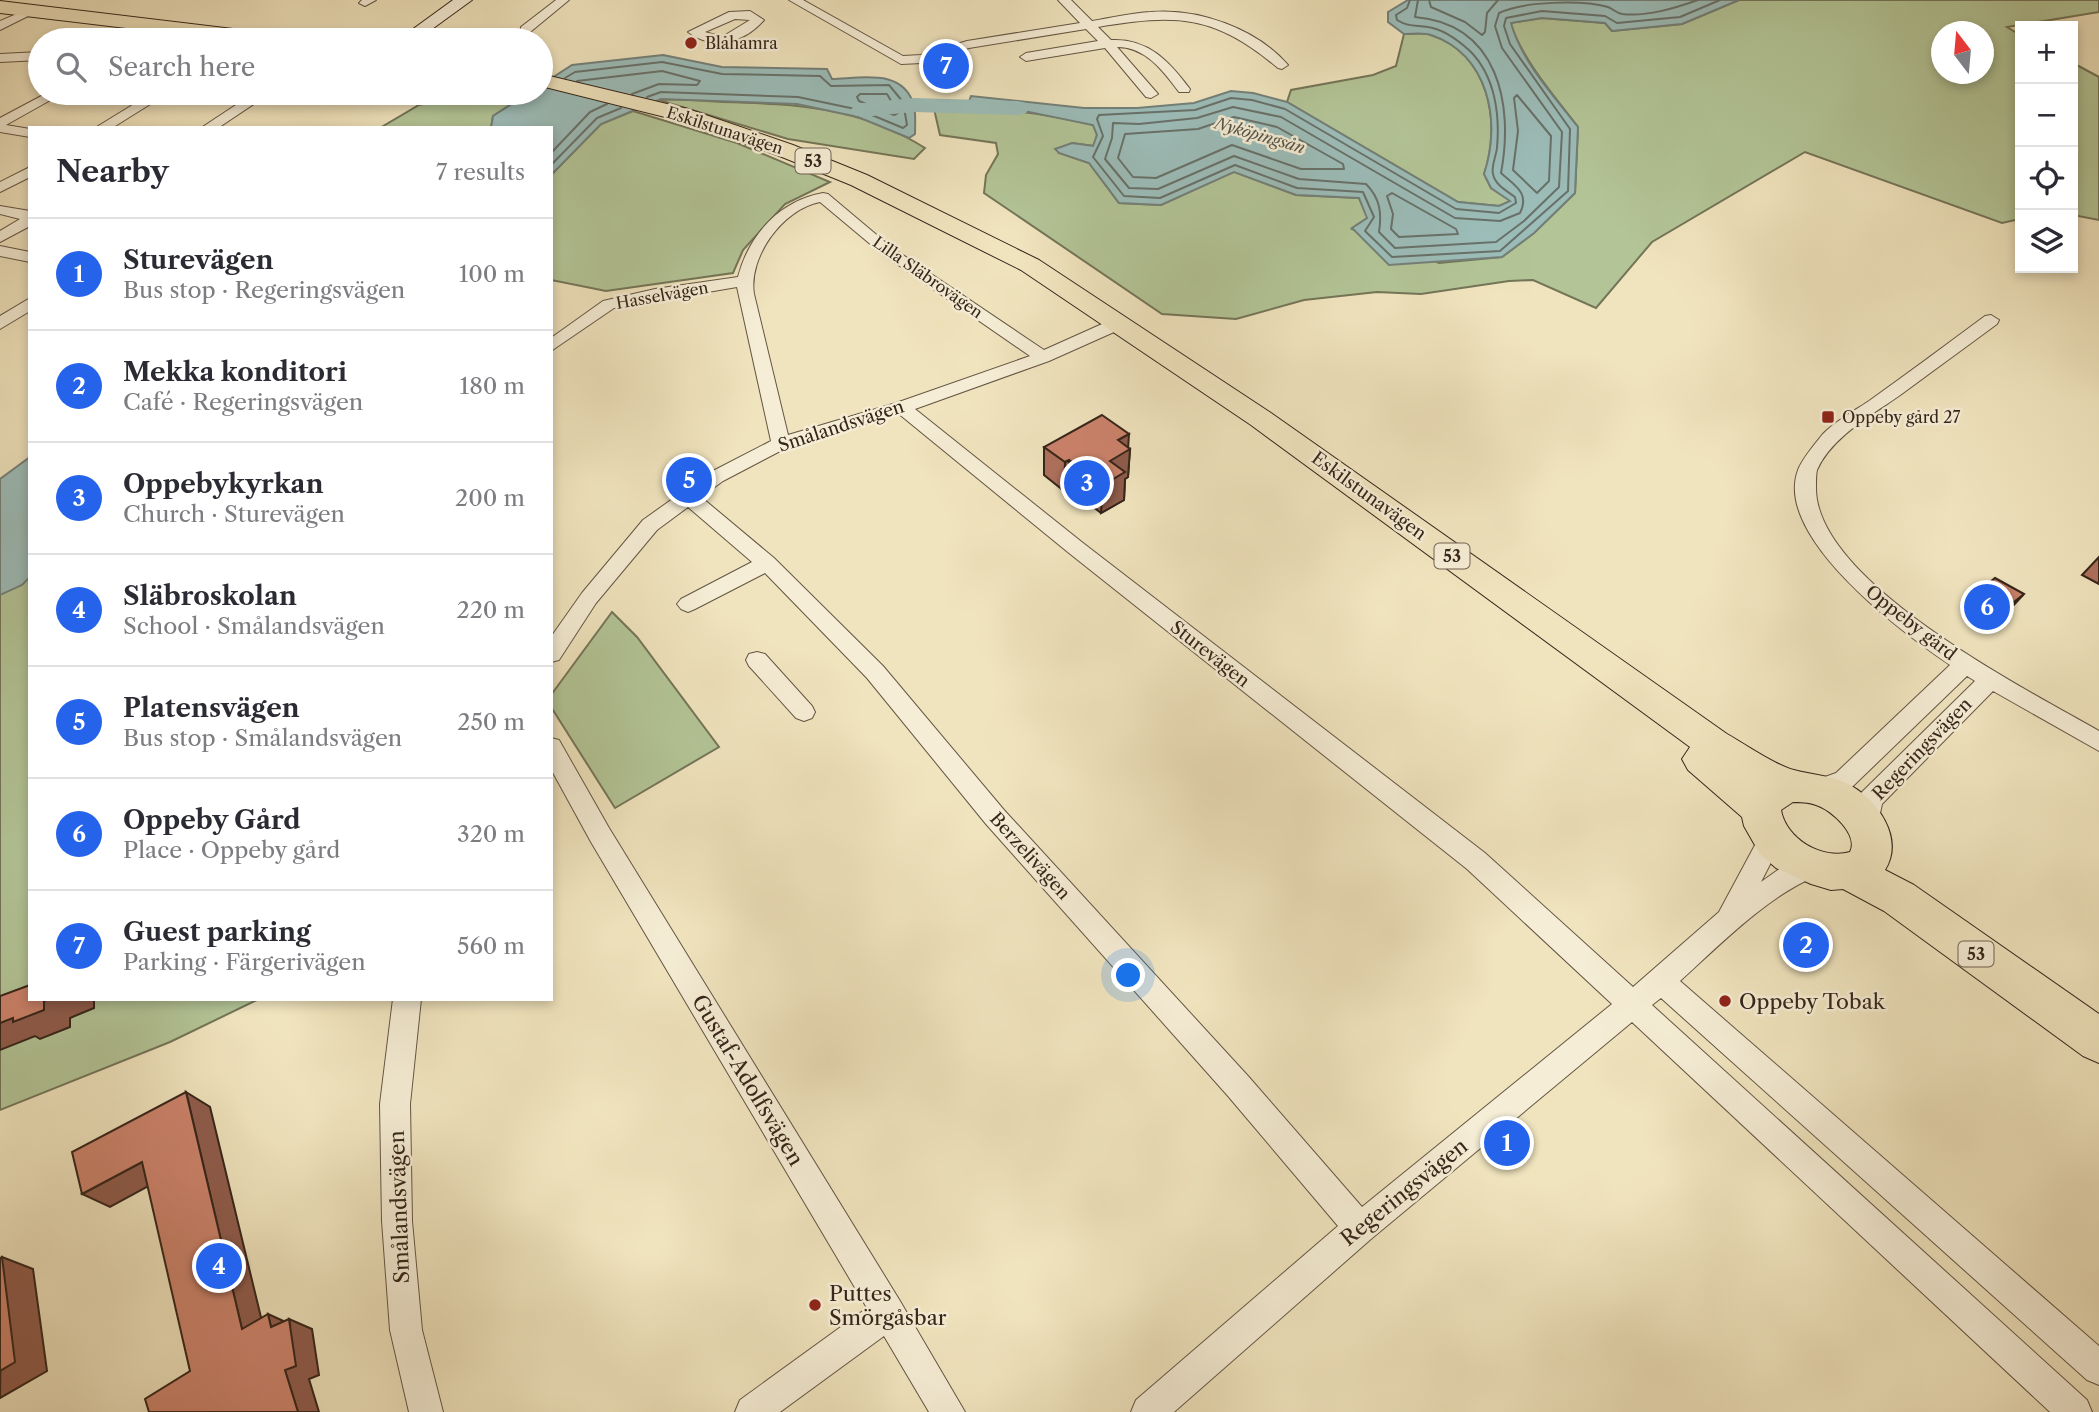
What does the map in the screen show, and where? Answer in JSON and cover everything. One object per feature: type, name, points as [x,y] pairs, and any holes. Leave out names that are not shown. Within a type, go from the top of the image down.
[{"type":"main road","points":[[0,8],[16,14],[131,28]]},
{"type":"main road","points":[[16,14],[155,28]]},
{"type":"main road","name":"Eskilstunavägen","points":[[553,83],[680,114],[785,149],[847,174],[941,220],[1109,328],[1241,430],[1726,777],[1785,806]]},
{"type":"main road","name":"53","points":[[2099,1010],[1913,880],[1850,853],[1794,859],[1785,806],[1847,804],[1850,853],[1899,898],[2099,1041]]},
{"type":"street","points":[[423,28],[464,0]]},
{"type":"street","points":[[528,28],[563,0]]},
{"type":"street","points":[[724,0],[733,15]]},
{"type":"street","points":[[795,0],[901,60],[922,59],[967,45],[1152,15],[1218,23],[1253,40],[1282,65]]},
{"type":"street","points":[[1064,0],[1109,45],[1151,94]]},
{"type":"street","points":[[0,26],[16,14]]},
{"type":"street","points":[[1026,57],[1109,45],[1135,45],[1152,55],[1184,89]]},
{"type":"street","points":[[0,58],[28,56]]},
{"type":"street","points":[[0,66],[28,57]]},
{"type":"street","points":[[0,123],[34,105]]},
{"type":"street","points":[[105,126],[141,105]]},
{"type":"street","points":[[211,126],[244,105]]},
{"type":"street","points":[[0,128],[28,133]]},
{"type":"street","points":[[0,188],[28,172]]},
{"type":"street","name":"Lilla Släbrovägen","points":[[744,281],[753,254],[766,233],[787,213],[814,197],[823,197],[886,250],[1044,357]]},
{"type":"street","points":[[0,211],[28,217]]},
{"type":"street","points":[[0,237],[28,218]]},
{"type":"street","points":[[0,251],[28,257]]},
{"type":"street","points":[[744,281],[781,443]]},
{"type":"street","name":"Hasselvägen","points":[[553,345],[609,304],[655,294],[744,281]]},
{"type":"street","points":[[0,324],[28,304]]},
{"type":"street","name":"Oppeby gård","points":[[1991,320],[1830,438],[1807,471],[1805,498],[1812,520],[1834,553],[1874,597],[1965,664],[2099,743]]},
{"type":"street","name":"Smålandsvägen","points":[[553,651],[589,598],[650,525],[716,477],[781,443],[902,407],[1044,357],[1109,328]]},
{"type":"street","name":"Sturevägen","points":[[902,407],[1076,548],[1476,862],[2075,1412]]},
{"type":"street","name":"Berzelivägen","points":[[688,497],[767,563],[875,672],[995,817],[1238,1086],[1360,1228]]},
{"type":"street","points":[[688,604],[767,563]]},
{"type":"street","points":[[757,660],[804,712]]},
{"type":"street","name":"Regeringsvägen","points":[[1726,922],[1785,806],[1844,780],[1965,664]]},
{"type":"street","name":"Regeringsvägen","points":[[1148,1412],[1360,1228],[1661,981],[1726,922],[1792,874],[1850,853],[1871,800],[1990,679]]},
{"type":"street","name":"Gustaf-Adolfsvägen","points":[[553,751],[600,835],[948,1412]]},
{"type":"street","points":[[1661,981],[2099,1368]]},
{"type":"street","name":"Smålandsvägen","points":[[407,1001],[396,1104],[397,1221],[406,1330],[426,1412]]},
{"type":"street","points":[[752,1412],[889,1312]]},
{"type":"green space","points":[[1739,0],[2099,0],[2099,12],[2044,21],[2015,21],[2015,26],[2007,27],[2015,32],[2015,220],[2002,223],[1805,152],[1652,242],[1596,308],[1533,280],[1421,294],[1377,292],[1304,300],[1236,319],[1162,314],[984,193],[986,175],[998,154],[996,143],[940,135],[934,109],[1014,111],[1093,125],[1097,135],[1094,146],[1072,143],[1059,153],[1089,163],[1119,203],[1161,205],[1234,171],[1296,195],[1359,198],[1368,218],[1352,229],[1439,263],[1502,257],[1534,233],[1575,193],[1578,127],[1531,64],[1510,23],[1542,18],[1605,23],[1612,31],[1682,24]]},
{"type":"green space","points":[[1404,34],[1428,34],[1450,44],[1466,57],[1478,73],[1490,112],[1489,154],[1484,174],[1491,188],[1511,201],[1499,206],[1458,202],[1287,102],[1291,90],[1373,75],[1396,66]]},
{"type":"green space","points":[[2078,66],[2099,77],[2099,220],[2078,216]]},
{"type":"green space","points":[[659,100],[777,104],[828,110],[877,124],[925,148],[914,159],[788,139]]},
{"type":"green space","points":[[419,105],[510,105],[493,116],[491,126],[383,126]]},
{"type":"green space","points":[[633,111],[737,143],[830,182],[785,204],[743,250],[733,273],[606,291],[553,280],[553,173],[601,124]]},
{"type":"green space","points":[[28,561],[28,1001],[255,1001],[170,1042],[0,1110],[0,584]]},
{"type":"green space","points":[[612,612],[637,637],[719,747],[615,808],[553,710],[553,692]]},
{"type":"water","points":[[1408,0],[1739,0],[1682,24],[1612,31],[1605,23],[1542,18],[1511,23],[1530,65],[1578,127],[1575,193],[1534,233],[1502,257],[1389,265],[1352,228],[1367,218],[1359,198],[1296,195],[1234,172],[1161,205],[1119,203],[1089,163],[1059,153],[1055,149],[1072,143],[1093,146],[1097,135],[1093,125],[1019,110],[967,107],[971,96],[1084,108],[1137,108],[1194,103],[1231,91],[1253,93],[1287,102],[1458,202],[1499,206],[1510,201],[1491,188],[1484,174],[1489,154],[1490,112],[1478,73],[1466,57],[1450,44],[1428,34],[1404,34],[1388,22],[1388,12]]},
{"type":"water","points":[[663,55],[722,67],[827,69],[832,79],[868,77],[892,80],[909,94],[915,109],[915,134],[909,138],[858,117],[797,104],[661,99],[601,124],[553,173],[553,126],[491,126],[493,116],[510,105],[553,105],[553,77],[572,65]]},
{"type":"water","points":[[28,458],[28,579],[22,585],[0,595],[0,479]]},
{"type":"building","points":[[1102,415],[1129,434],[1118,440],[1130,449],[1110,461],[1125,472],[1103,485],[1069,460],[1065,462],[1044,447]]},
{"type":"building","points":[[1995,578],[2024,594],[2005,609],[1976,593]]},
{"type":"building","points":[[28,986],[28,1001],[44,1001],[44,1010],[13,1022],[13,1018],[0,1023],[0,996]]},
{"type":"building","points":[[186,1092],[242,1329],[268,1314],[271,1327],[289,1319],[296,1366],[285,1370],[298,1412],[149,1412],[145,1399],[190,1371],[142,1162],[82,1194],[72,1152]]},
{"type":"building","points":[[2,1257],[15,1362],[0,1371],[0,1258]]},
{"type":"waterway","name":"Nyköpingsån","points":[[862,110],[914,105],[1018,108]]},
{"type":"place","name":"Blåhamra","points":[[691,43]]},
{"type":"place","name":"Guest parking","points":[[946,66]]},
{"type":"place","name":"Oppeby gård 27","points":[[1828,417]]},
{"type":"place","name":"Platensvägen","points":[[689,480]]},
{"type":"place","name":"Oppebykyrkan","points":[[1087,483]]},
{"type":"place","name":"Oppeby Gård","points":[[1987,607]]},
{"type":"place","name":"Mekka konditori","points":[[1806,945]]},
{"type":"place","name":"Oppeby Tobak","points":[[1725,1001]]},
{"type":"place","name":"Sturevägen","points":[[1507,1143]]},
{"type":"place","name":"Släbroskolan","points":[[219,1266]]},
{"type":"place","name":"Puttes Smörgåsbar","points":[[815,1305]]}]
